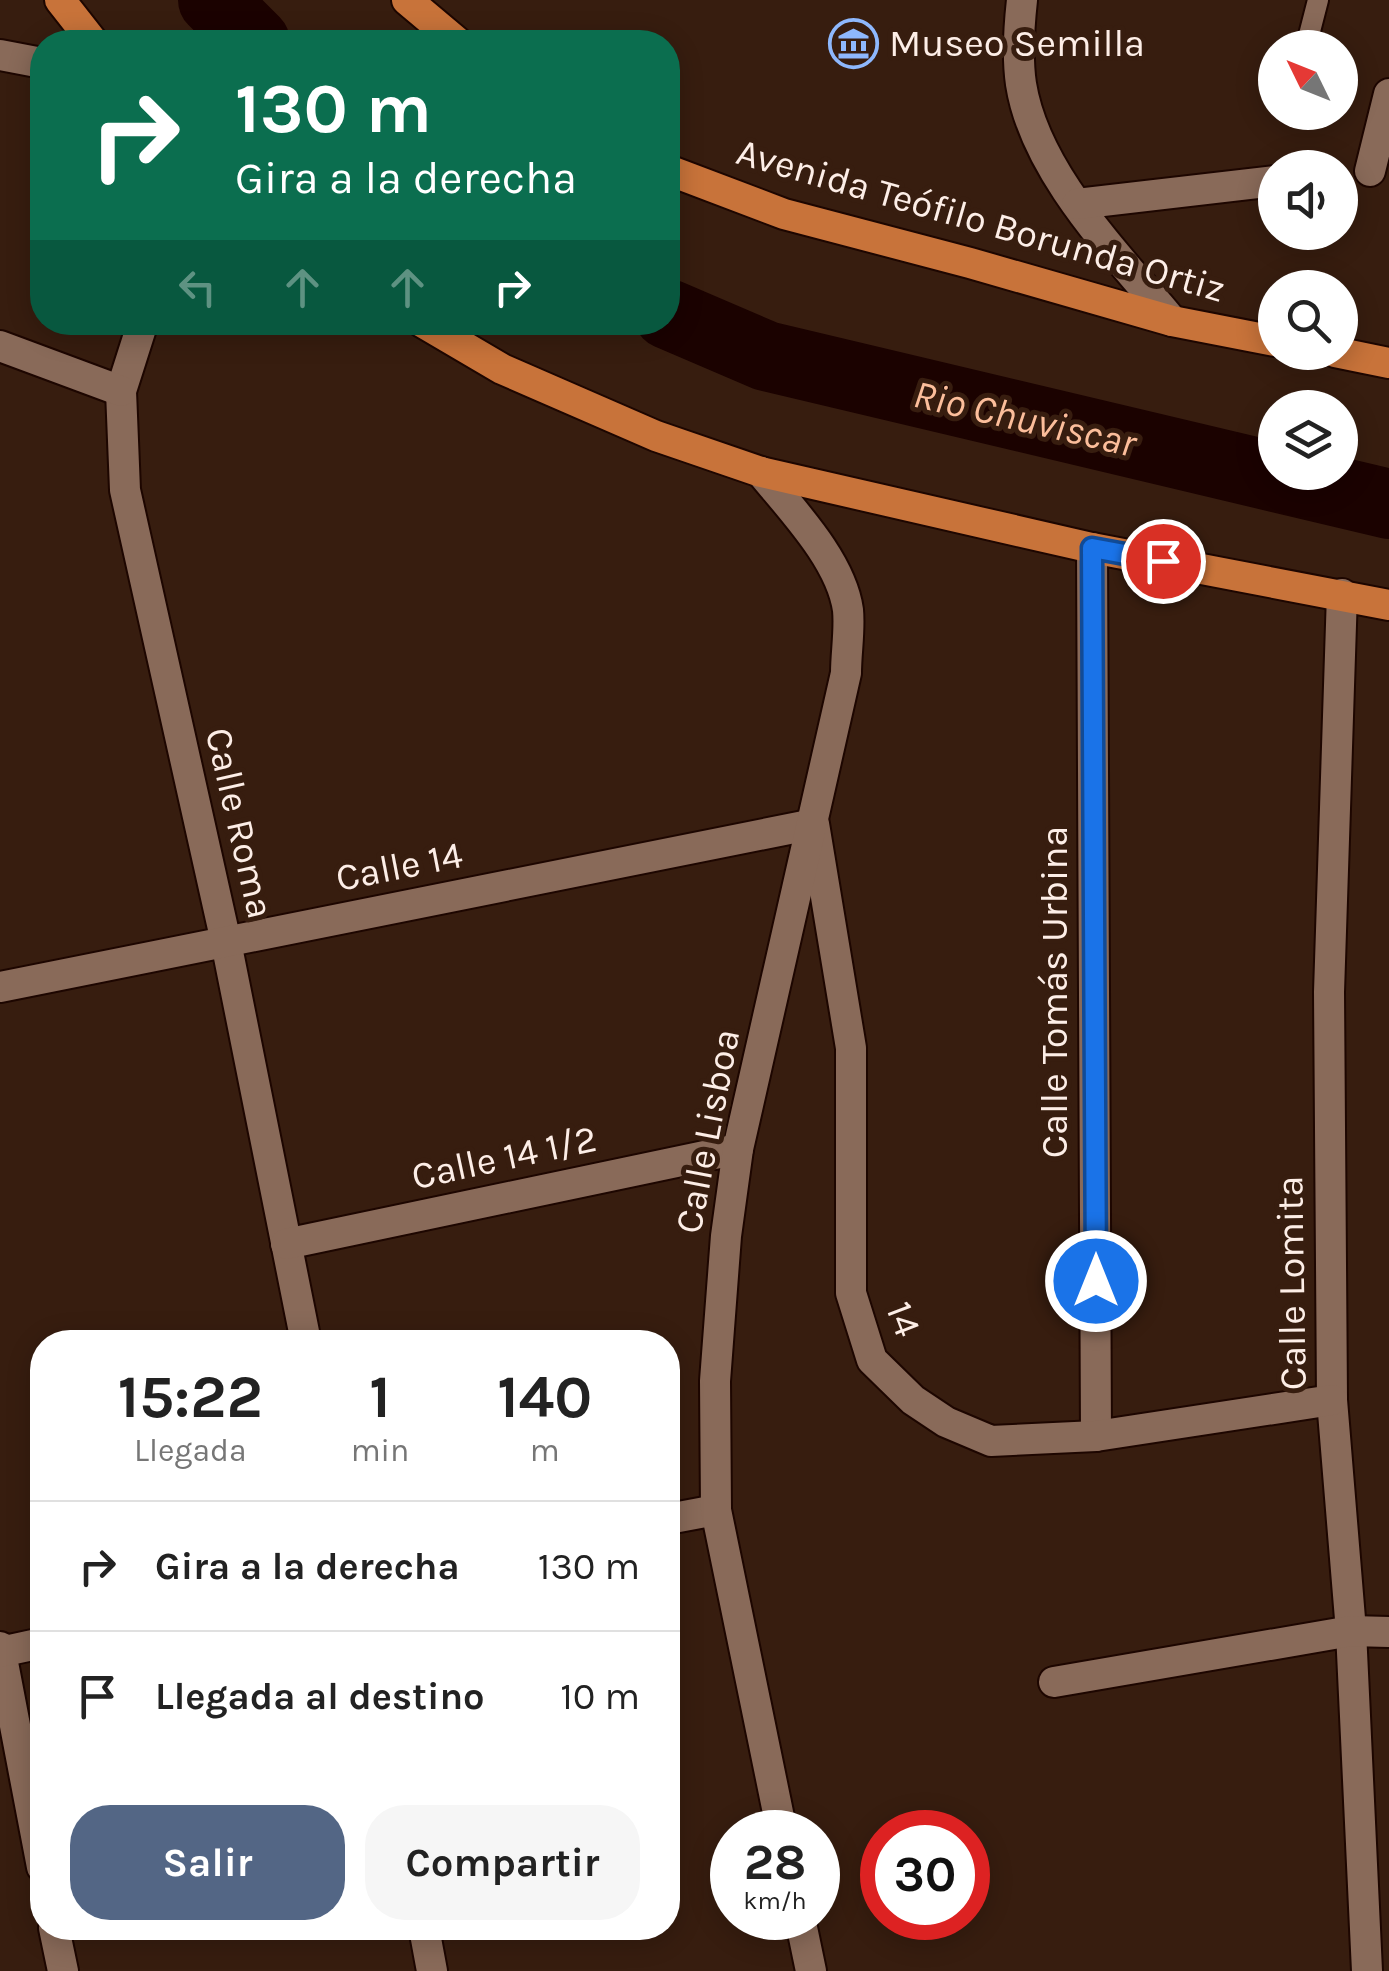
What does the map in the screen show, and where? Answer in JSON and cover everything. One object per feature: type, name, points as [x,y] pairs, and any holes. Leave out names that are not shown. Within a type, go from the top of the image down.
[{"type":"main road","points":[[60,0],[84,30]]},
{"type":"main road","points":[[407,0],[442,30]]},
{"type":"main road","name":"Avenida Teófilo Borunda Ortiz","points":[[680,175],[784,214],[1172,321],[1258,338]]},
{"type":"main road","points":[[444,335],[502,370],[656,436],[760,472],[1092,548],[1389,606]]},
{"type":"main road","points":[[1358,357],[1389,363]]},
{"type":"street","points":[[1022,0],[1022,85],[1038,140],[1077,204],[1172,321]]},
{"type":"street","points":[[0,55],[30,60]]},
{"type":"street","points":[[1366,172],[1389,94]]},
{"type":"street","points":[[1077,204],[1258,184]]},
{"type":"street","name":"Calle Roma","points":[[140,335],[121,391],[125,490],[226,942],[304,1330]]},
{"type":"street","points":[[0,346],[121,391]]},
{"type":"street","name":"Calle Lisboa","points":[[760,472],[814,537],[836,576],[848,609],[846,673],[738,1149],[726,1236],[714,1382],[716,1510],[777,1810]]},
{"type":"street","name":"Calle Tomás Urbina","points":[[1092,548],[1096,1436]]},
{"type":"street","name":"Calle Lomita","points":[[1342,594],[1329,992],[1332,1400],[1351,1631],[1367,1971]]},
{"type":"street","name":"Calle 14","points":[[0,987],[814,824]]},
{"type":"street","name":"14","points":[[814,824],[851,1048],[852,1294],[872,1360],[914,1400],[946,1422],[991,1441],[1096,1436],[1332,1400]]},
{"type":"street","name":"Calle 14 1/2","points":[[286,1244],[738,1149]]},
{"type":"street","points":[[680,1518],[716,1510]]},
{"type":"street","points":[[1054,1682],[1351,1631],[1389,1632]]},
{"type":"street","points":[[30,1646],[0,1650],[30,1805]]},
{"type":"street","points":[[56,1940],[62,1971]]},
{"type":"street","points":[[426,1940],[432,1971]]},
{"type":"street","points":[[805,1940],[811,1971]]},
{"type":"lane","points":[[1310,30],[1318,0]]},
{"type":"waterway","name":"Rio Chuviscar","points":[[213,0],[243,30]]},
{"type":"waterway","name":"Rio Chuviscar","points":[[680,319],[766,356],[1389,504]]},
{"type":"place","name":"Museo Semilla","points":[[854,43]]},
{"type":"route","points":[[1096,1281],[1092,548],[1163,561]]}]
